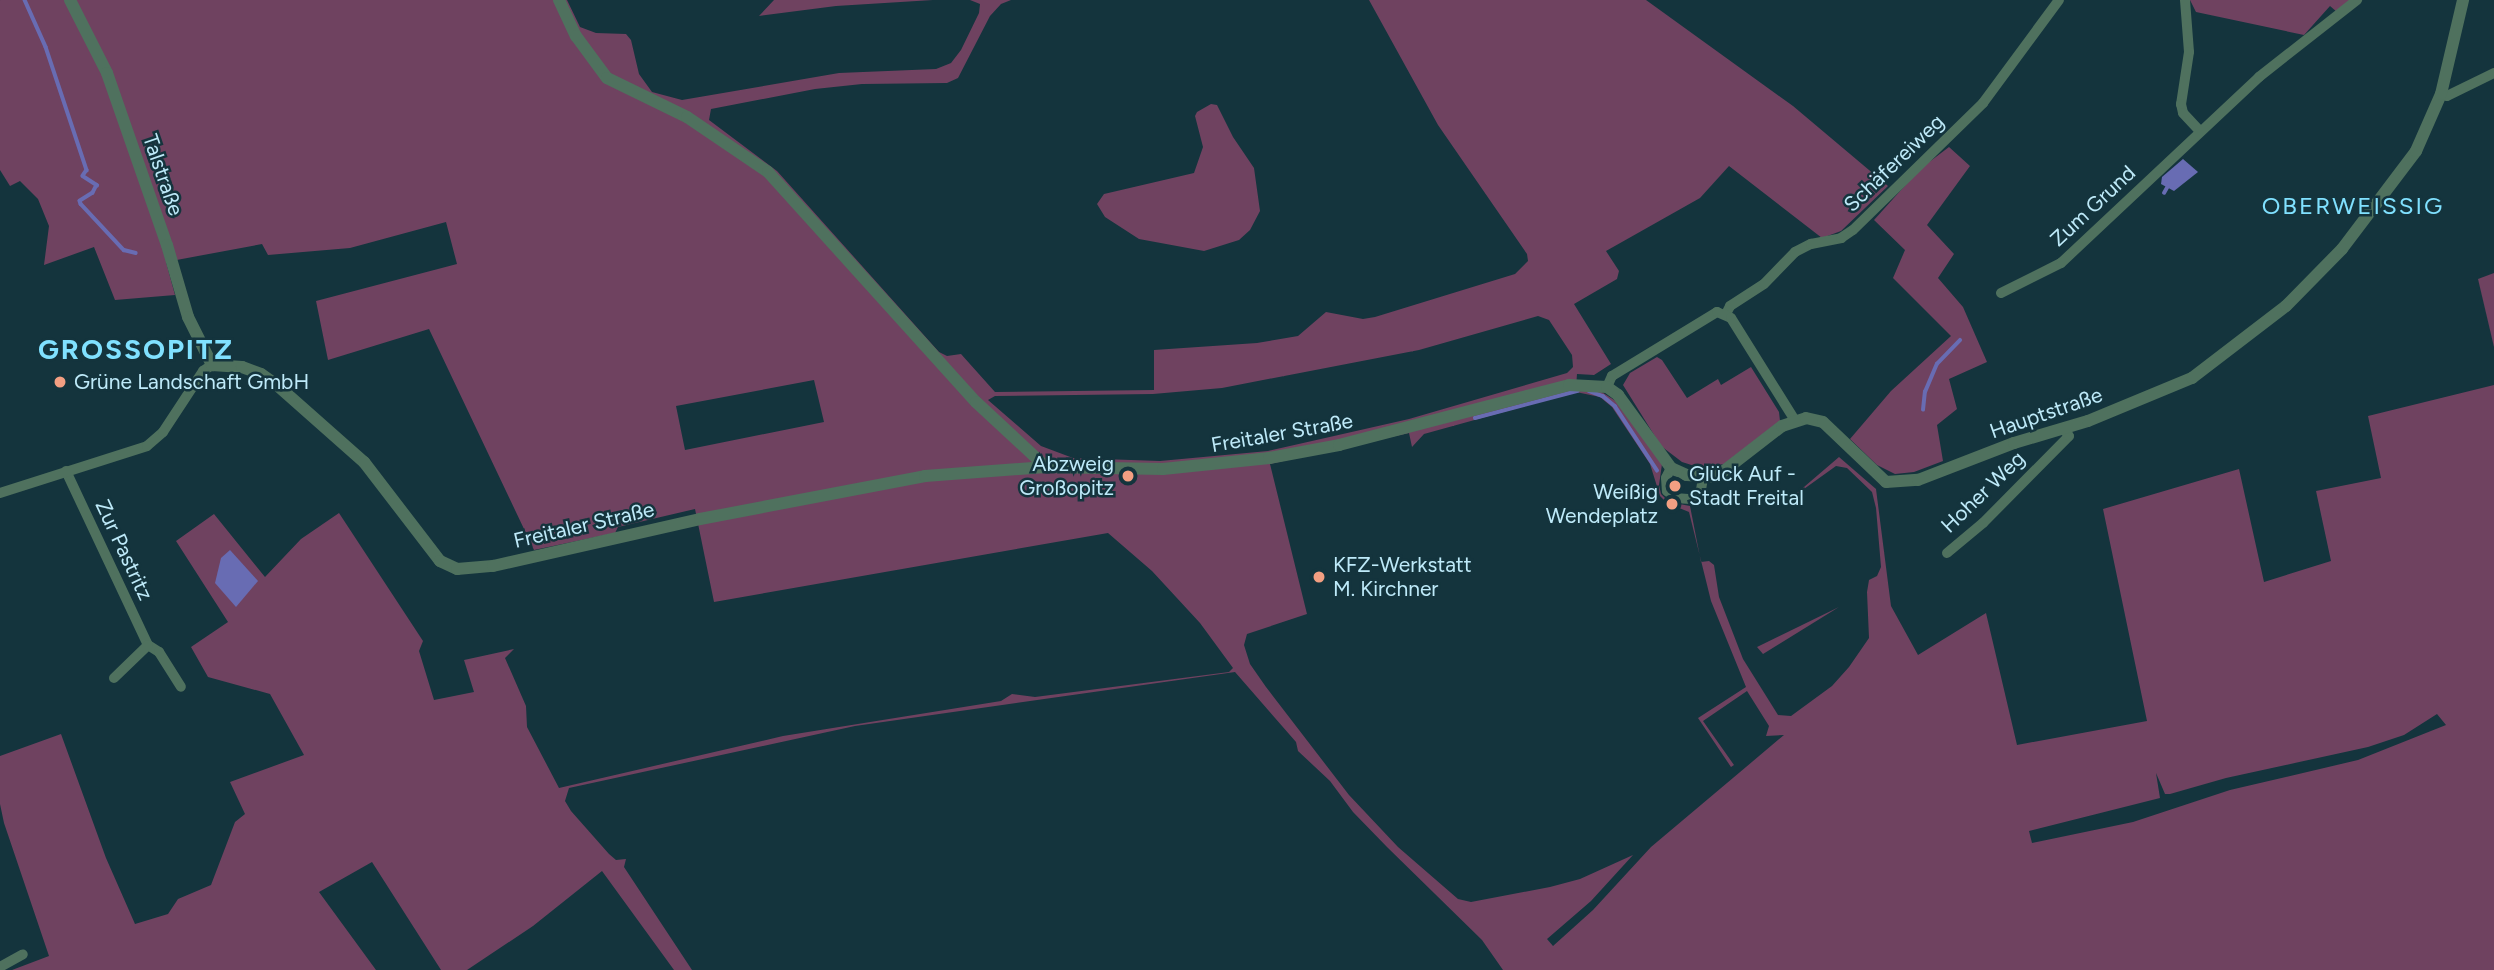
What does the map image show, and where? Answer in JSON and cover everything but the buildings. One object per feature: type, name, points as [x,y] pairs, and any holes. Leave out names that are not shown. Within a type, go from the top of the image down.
[{"type":"street","name":"Talstraße","points":[[70,0],[107,73],[167,245],[188,317],[212,365]]},
{"type":"street","points":[[559,0],[576,36],[607,78],[687,117],[768,172],[976,402],[1045,467]]},
{"type":"street","name":"Schäfereiweg","points":[[1726,314],[1730,306],[1764,284],[1796,252],[1811,244],[1841,238],[1853,230],[1983,103],[2059,0]]},
{"type":"street","points":[[2185,0],[2189,52],[2180,104],[2183,113],[2200,131]]},
{"type":"street","name":"Zum Grund","points":[[2001,293],[2061,263],[2284,55],[2357,0]]},
{"type":"street","name":"Hauptstraße","points":[[1794,419],[1806,418],[1823,422],[1879,478],[1894,484],[1918,481],[2192,378],[2286,306],[2342,249],[2416,151],[2441,94],[2463,0]]},
{"type":"street","points":[[2441,94],[2447,96],[2494,73]]},
{"type":"street","points":[[1717,312],[1726,314],[1752,349],[1794,419],[1728,470],[1716,477],[1703,478],[1671,468],[1626,403],[1607,387],[1612,376],[1717,312]]},
{"type":"street","name":"Freitaler Straße","points":[[212,365],[242,367],[261,374],[278,386],[364,462],[440,561],[457,569],[493,566],[700,519],[925,476],[1045,467],[1163,469],[1269,458],[1339,445],[1569,385],[1607,387]]},
{"type":"street","points":[[0,493],[148,446],[156,441],[200,375],[212,365]]},
{"type":"street","name":"Hoher Weg","points":[[1947,553],[1983,523],[2069,436],[2063,428]]},
{"type":"street","points":[[1671,468],[1666,478],[1667,491],[1675,498],[1691,499],[1701,490],[1703,478]]},
{"type":"street","name":"Zur Pastritz","points":[[66,471],[148,645],[159,652],[181,687]]},
{"type":"street","points":[[114,678],[148,645]]},
{"type":"street","points":[[0,967],[23,954]]},
{"type":"shaded area","points":[[0,0],[567,0],[580,27],[596,33],[626,34],[631,40],[639,74],[652,92],[682,100],[839,73],[936,69],[951,63],[961,50],[979,13],[980,4],[970,0],[1011,0],[1001,4],[990,16],[958,78],[947,83],[862,84],[815,89],[711,109],[709,120],[777,171],[939,352],[947,356],[961,354],[995,392],[1154,390],[1154,350],[1257,343],[1298,336],[1326,312],[1363,319],[1375,317],[1515,274],[1528,261],[1527,254],[1438,125],[1369,0],[1646,0],[1793,106],[1888,186],[1841,231],[1822,238],[1729,166],[1700,198],[1606,251],[1619,271],[1617,279],[1574,304],[1611,364],[1594,375],[1577,374],[1576,387],[1600,391],[1619,403],[1662,464],[1659,485],[1661,494],[1669,502],[1690,506],[1700,555],[1689,512],[1667,503],[1660,496],[1650,464],[1612,407],[1600,397],[1576,392],[1424,434],[1412,447],[1409,433],[1270,464],[1307,614],[1247,634],[1244,645],[1250,664],[1266,687],[1349,795],[1398,847],[1458,899],[1471,902],[1580,879],[1633,855],[1591,901],[1547,939],[1553,946],[1593,910],[1651,847],[1784,735],[1766,736],[1769,726],[1747,691],[1703,721],[1734,765],[1731,767],[1698,718],[1746,687],[1711,601],[1701,562],[1709,561],[1714,565],[1719,597],[1743,659],[1778,715],[1791,716],[1832,686],[1869,638],[1869,580],[1877,576],[1881,567],[1872,492],[1847,468],[1836,466],[1790,499],[1839,457],[1876,489],[1891,606],[1918,655],[1986,613],[2017,745],[2147,721],[2103,509],[2239,469],[2264,582],[2331,561],[2316,491],[2381,478],[2368,416],[2494,385],[2494,970],[1503,970],[1482,940],[1387,847],[1353,812],[1330,781],[1298,751],[1296,742],[1235,672],[855,726],[569,788],[565,801],[571,811],[609,854],[616,860],[626,859],[624,867],[692,970],[674,970],[602,871],[533,926],[467,970],[441,970],[372,862],[319,892],[376,970],[12,970],[49,956],[4,823],[0,804],[0,756],[61,734],[106,858],[135,924],[168,914],[178,899],[211,885],[235,822],[245,814],[230,782],[304,755],[270,694],[208,677],[191,647],[228,622],[176,541],[214,514],[265,577],[301,539],[339,513],[423,641],[419,651],[434,700],[474,692],[464,660],[514,649],[505,658],[526,706],[527,727],[559,788],[783,736],[1001,701],[1012,694],[1035,697],[1229,672],[1233,668],[1200,623],[1152,571],[1108,533],[714,602],[695,509],[618,527],[615,533],[534,550],[429,329],[328,360],[316,301],[457,264],[446,222],[350,248],[268,255],[262,244],[166,262],[175,295],[115,300],[94,247],[44,265],[49,226],[38,199],[20,181],[10,186],[0,170]],"holes":[[[1538,316],[1549,320],[1572,355],[1573,367],[1567,373],[1409,419],[1268,451],[1160,461],[1073,458],[1041,446],[988,400],[995,396],[1153,394],[1222,388],[1419,350]],[[814,380],[824,422],[685,450],[676,406]],[[2437,714],[2446,725],[2358,760],[2230,790],[2133,822],[2032,843],[2029,831],[2160,798],[2156,773],[2165,794],[2170,794],[2226,778],[2368,747],[2404,735]]]},
{"type":"shaded area","points":[[774,0],[933,0],[836,6],[759,16]]},
{"type":"shaded area","points":[[2190,0],[2353,0],[2337,12],[2330,6],[2304,35],[2196,12]]},
{"type":"shaded area","points":[[1211,104],[1217,105],[1233,137],[1254,168],[1260,211],[1250,230],[1239,240],[1204,251],[1139,239],[1105,217],[1097,204],[1104,194],[1194,173],[1203,147],[1195,116]]},
{"type":"shaded area","points":[[1949,147],[1970,166],[1927,225],[1954,254],[1938,278],[1963,307],[1987,362],[1949,379],[1957,409],[1937,425],[1943,461],[1914,472],[1895,474],[1877,465],[1850,439],[1891,391],[1951,336],[1893,278],[1905,250],[1874,220],[1920,169]]},
{"type":"shaded area","points":[[2494,273],[2494,347],[2478,279]]},
{"type":"shaded area","points":[[1657,357],[1662,360],[1687,398],[1718,379],[1721,385],[1751,367],[1779,412],[1780,421],[1724,464],[1701,468],[1682,462],[1661,446],[1623,385],[1630,373]]},
{"type":"shaded area","points":[[1839,607],[1763,654],[1757,647]]},
{"type":"water","points":[[2183,159],[2198,172],[2174,191],[2161,184],[2162,177]]},
{"type":"water","points":[[230,550],[258,581],[236,607],[215,583],[221,558]]},
{"type":"waterway","points":[[25,0],[46,47],[87,170],[83,176],[97,185],[93,193],[80,201],[81,204],[124,250],[136,253]]},
{"type":"waterway","points":[[2164,193],[2168,186]]},
{"type":"waterway","points":[[1923,410],[1925,392],[1937,364],[1960,340]]},
{"type":"waterway","points":[[1475,418],[1577,391]]},
{"type":"waterway","points":[[1589,391],[1603,396],[1615,406],[1657,470]]},
{"type":"place","name":"Grüne Landschaft GmbH","points":[[60,382]]},
{"type":"place","name":"Abzweig Großopitz","points":[[1128,476]]},
{"type":"place","name":"Glück Auf - Stadt Freital","points":[[1675,486]]},
{"type":"place","name":"Weißig Wendeplatz","points":[[1672,504]]},
{"type":"place","name":"KFZ-Werkstatt M. Kirchner","points":[[1319,577]]},
{"type":"district","name":"OBERWEISSIG","points":[[2353,206]]},
{"type":"district","name":"GROSSOPITZ","points":[[136,349]]}]
